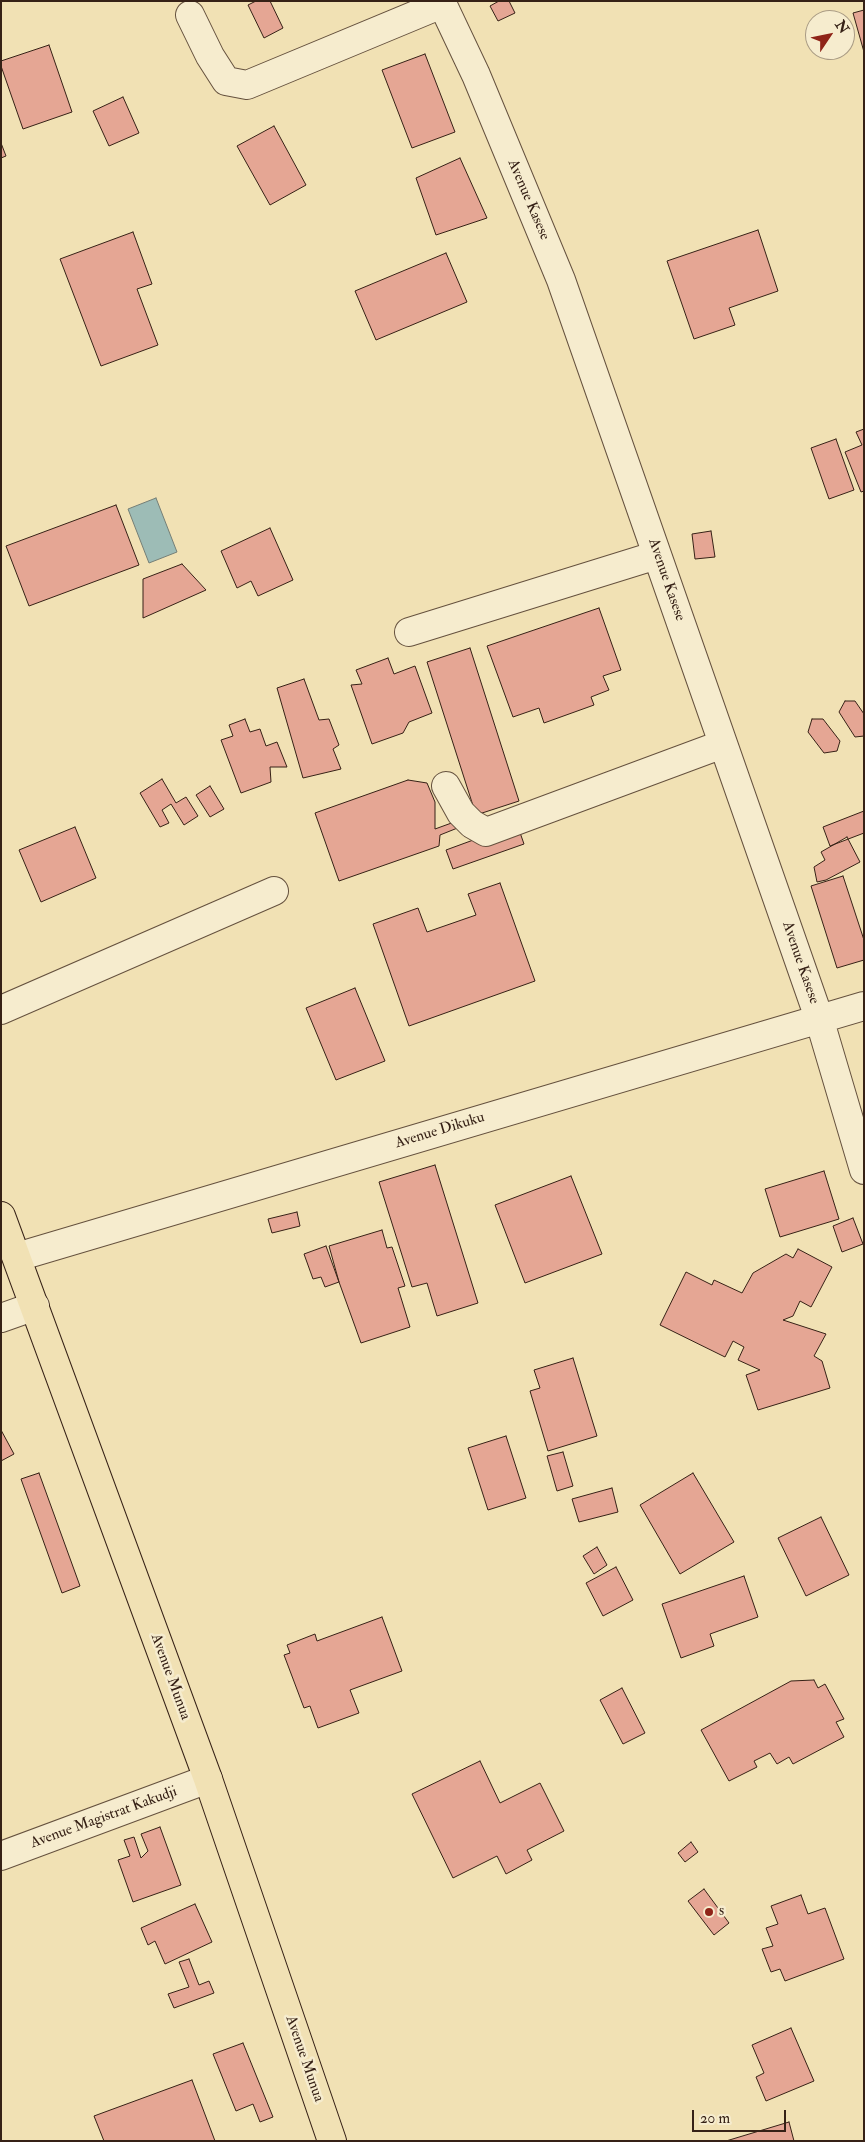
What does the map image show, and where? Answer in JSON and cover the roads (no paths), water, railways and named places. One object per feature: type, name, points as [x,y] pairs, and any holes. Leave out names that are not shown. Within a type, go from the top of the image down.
[{"type":"main road","name":"Avenue Munua","points":[[1,1216],[208,1779],[332,2141]]},
{"type":"street","points":[[190,15],[210,56],[226,81],[247,85],[441,3]]},
{"type":"street","name":"Avenue Kasese","points":[[441,3],[476,75],[561,280],[819,1018],[864,1170]]},
{"type":"street","points":[[409,632],[657,554]]},
{"type":"street","points":[[446,786],[461,813],[472,824],[486,832],[723,744]]},
{"type":"street","points":[[1,1010],[274,891]]},
{"type":"street","name":"Avenue Dikuku","points":[[17,1257],[864,1006]]},
{"type":"street","points":[[1,1318],[35,1306]]},
{"type":"street","name":"Avenue Magistrat Kakudji","points":[[1,1856],[208,1779]]},
{"type":"water","points":[[156,498],[177,552],[149,563],[128,509]]},
{"type":"place","name":"s","points":[[709,1912]]}]
